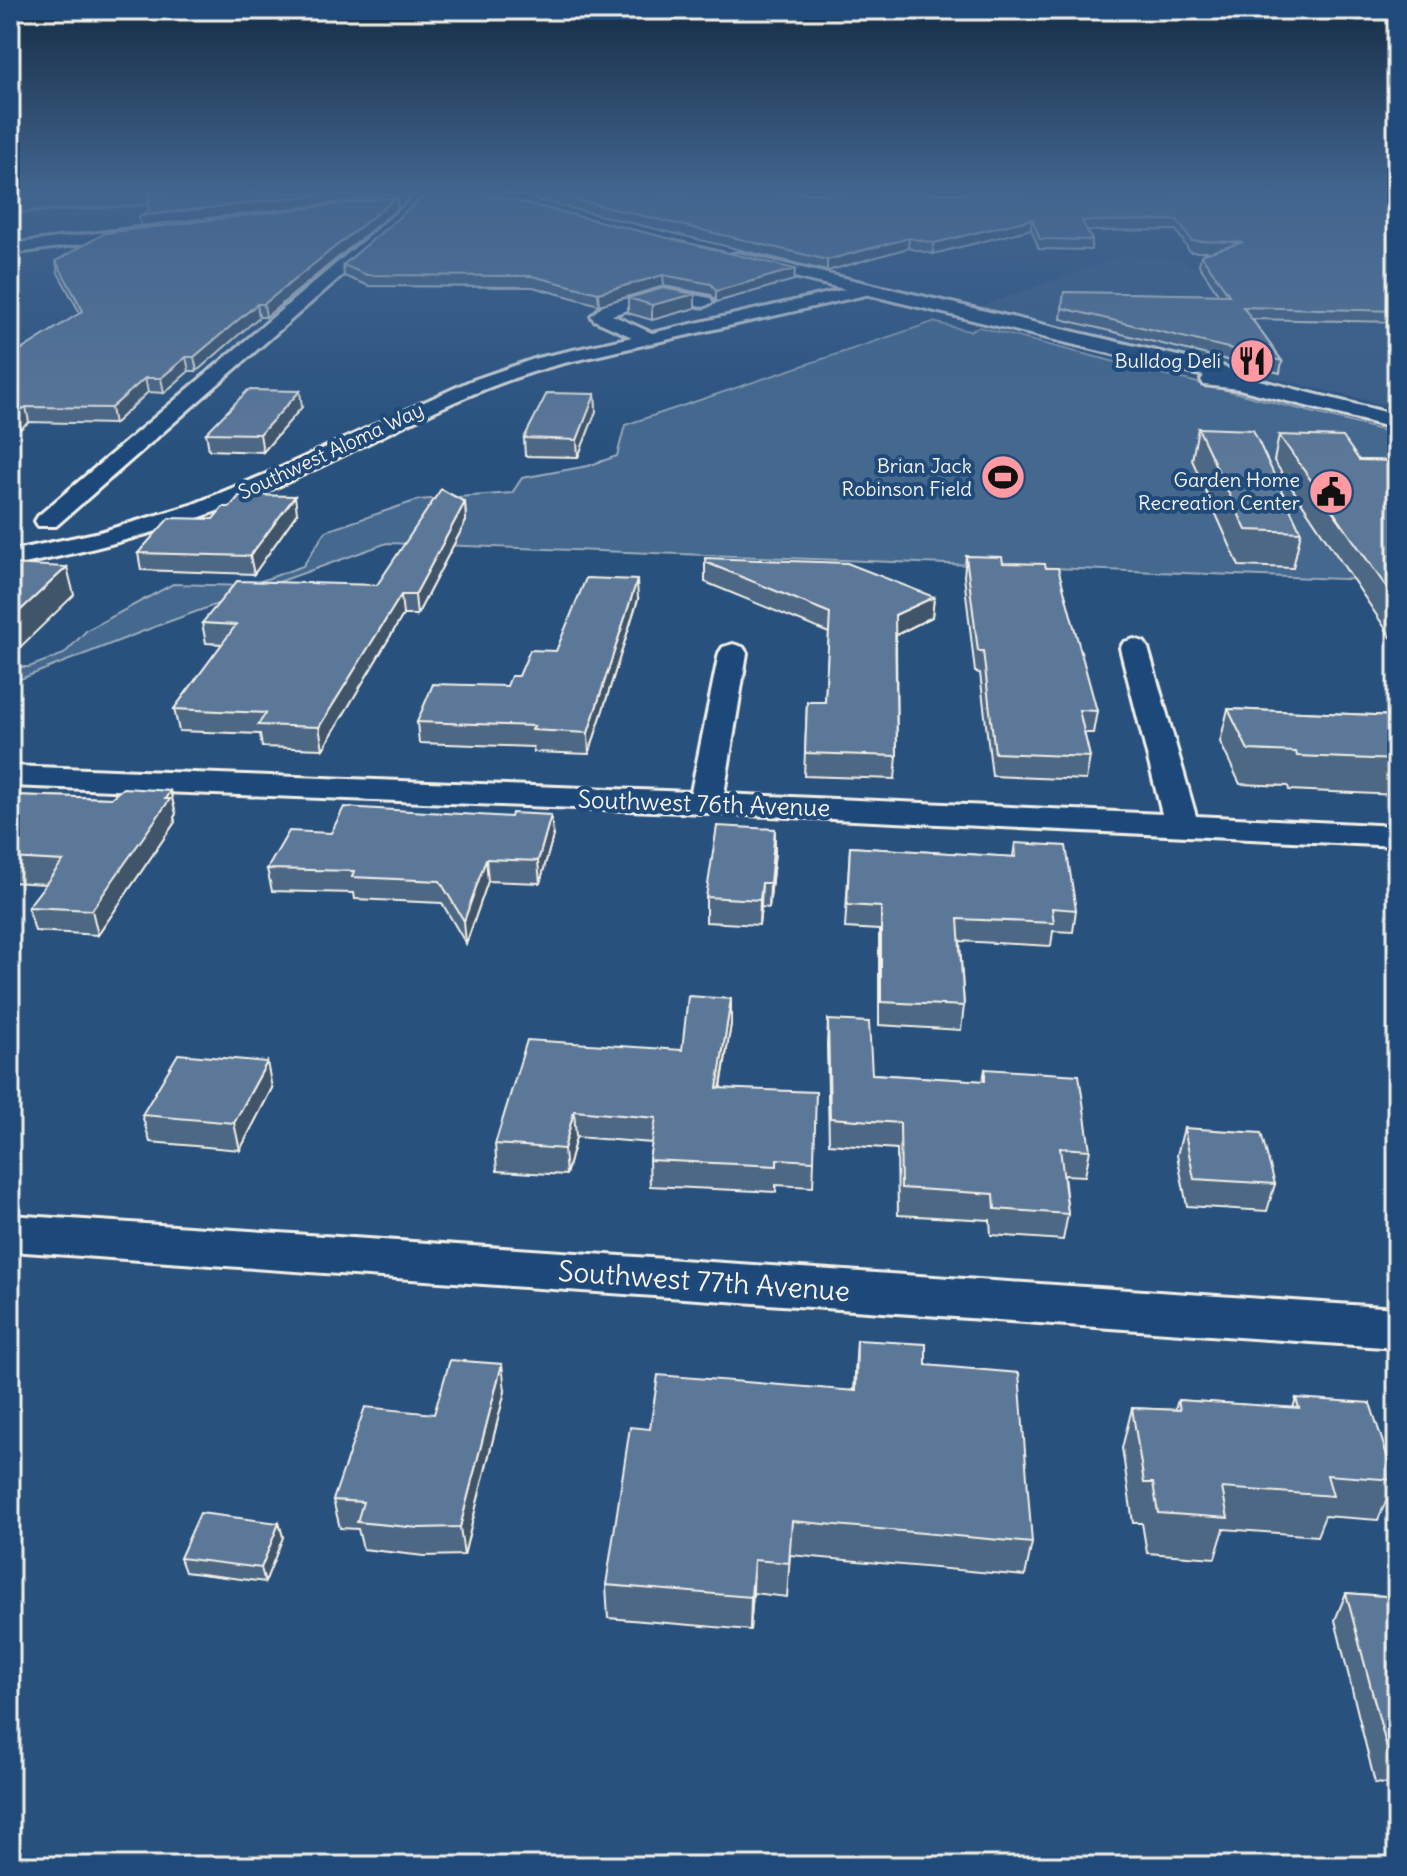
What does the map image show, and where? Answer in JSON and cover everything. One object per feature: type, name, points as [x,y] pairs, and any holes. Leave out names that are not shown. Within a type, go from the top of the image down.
[{"type":"main road","points":[[827,281],[1014,326],[1017,331],[1397,422]]},
{"type":"street","points":[[47,521],[326,281]]},
{"type":"street","points":[[650,339],[600,316],[610,308],[655,289],[704,302]]},
{"type":"street","name":"Southwest Aloma Way","points":[[10,559],[80,545],[176,518],[260,487],[463,390],[562,358],[864,290]]},
{"type":"street","points":[[1134,648],[1182,826]]},
{"type":"street","points":[[706,803],[733,653]]},
{"type":"street","name":"Southwest 76th Avenue","points":[[10,776],[706,803],[1397,836]]},
{"type":"street","name":"Southwest 77th Avenue","points":[[10,1233],[1397,1328]]},
{"type":"shaded area","points":[[1053,281],[1397,281],[1397,408],[978,307]]},
{"type":"shaded area","name":"Garden Home Recreation Center","points":[[933,322],[969,331],[979,327],[1397,434],[1397,581],[387,543],[10,683],[10,667],[29,667],[64,654],[87,630],[173,584],[247,586],[303,566],[326,531],[418,500],[512,493],[522,478],[588,466],[617,456],[625,425]]},
{"type":"building","points":[[67,281],[293,281],[264,304],[257,304],[194,357],[186,357],[161,378],[145,378],[111,408],[26,407],[10,413],[10,357],[83,311]]},
{"type":"building","points":[[550,281],[643,281],[598,293]]},
{"type":"building","points":[[693,281],[754,281],[716,291],[711,284]]},
{"type":"building","points":[[1219,281],[1397,281],[1397,311],[1243,307],[1282,361],[1062,308],[1064,292],[1229,295]]},
{"type":"building","points":[[663,288],[695,294],[652,305],[628,298]]},
{"type":"building","points":[[248,390],[300,391],[260,434],[206,433]]},
{"type":"building","points":[[547,393],[595,394],[577,440],[524,438]]},
{"type":"building","points":[[1198,428],[1253,430],[1301,532],[1246,530]]},
{"type":"building","points":[[1279,435],[1343,437],[1359,460],[1397,461],[1397,602]]},
{"type":"building","points":[[441,489],[465,502],[415,595],[401,595],[319,727],[258,725],[266,713],[174,709],[236,625],[202,623],[237,581],[377,585]]},
{"type":"building","points":[[240,495],[295,496],[250,556],[138,553],[169,518],[213,519]]},
{"type":"building","points":[[966,556],[1002,557],[1003,563],[1045,564],[1046,568],[1058,568],[1097,711],[1079,710],[1090,757],[995,753],[983,651],[978,651]]},
{"type":"building","points":[[705,558],[847,563],[934,597],[895,615],[897,756],[805,753],[807,702],[825,702],[830,613],[705,562]]},
{"type":"building","points":[[10,564],[67,567],[10,620]]},
{"type":"building","points":[[586,578],[637,580],[588,733],[532,730],[534,726],[417,722],[433,684],[507,686],[511,676],[519,676],[530,650],[556,651]]},
{"type":"building","points":[[1228,709],[1397,716],[1397,760],[1297,756],[1296,752],[1248,750]]},
{"type":"building","points":[[123,788],[170,791],[165,799],[170,799],[92,910],[28,907],[63,861],[10,858],[10,795],[111,798]]},
{"type":"building","points":[[344,807],[511,817],[512,813],[551,815],[538,861],[486,859],[464,921],[440,881],[352,877],[354,871],[267,869],[289,831],[331,833]]},
{"type":"building","points":[[717,826],[775,829],[770,883],[762,883],[760,900],[706,897]]},
{"type":"building","points":[[1015,843],[1066,846],[1076,910],[1052,908],[1054,923],[958,919],[964,1006],[881,1002],[881,907],[847,905],[850,847],[1016,857]]},
{"type":"building","points":[[688,996],[731,999],[717,1088],[816,1092],[814,1161],[777,1159],[777,1166],[649,1160],[656,1118],[574,1111],[564,1149],[495,1144],[527,1040],[682,1050]]},
{"type":"building","points":[[828,1020],[869,1022],[872,1074],[985,1081],[985,1069],[1079,1075],[1090,1150],[1060,1148],[1068,1214],[995,1209],[994,1194],[901,1188],[900,1123],[830,1118]]},
{"type":"building","points":[[178,1054],[267,1062],[234,1123],[142,1115]]},
{"type":"building","points":[[1184,1128],[1261,1133],[1275,1184],[1194,1179]]},
{"type":"building","points":[[857,1340],[926,1344],[926,1365],[1019,1373],[1032,1543],[792,1521],[789,1563],[754,1560],[751,1597],[606,1585],[630,1427],[650,1429],[658,1375],[856,1391]]},
{"type":"building","points":[[450,1360],[502,1364],[460,1527],[419,1528],[357,1522],[363,1502],[333,1500],[365,1407],[434,1414]]},
{"type":"building","points":[[1296,1398],[1370,1403],[1395,1480],[1327,1475],[1333,1496],[1222,1488],[1228,1518],[1158,1513],[1153,1483],[1144,1483],[1132,1408],[1180,1410],[1178,1400],[1299,1408]]},
{"type":"building","points":[[200,1513],[279,1523],[261,1568],[180,1558]]},
{"type":"building","points":[[1346,1593],[1397,1597],[1397,1757],[1389,1756]]},
{"type":"building","points":[[907,1861],[953,1866],[907,1866]]},
{"type":"place","name":"Bulldog Deli","points":[[1252,361]]},
{"type":"place","name":"Brian Jack Robinson Field","points":[[1003,477]]},
{"type":"place","name":"Garden Home Recreation Center","points":[[1331,492]]}]
